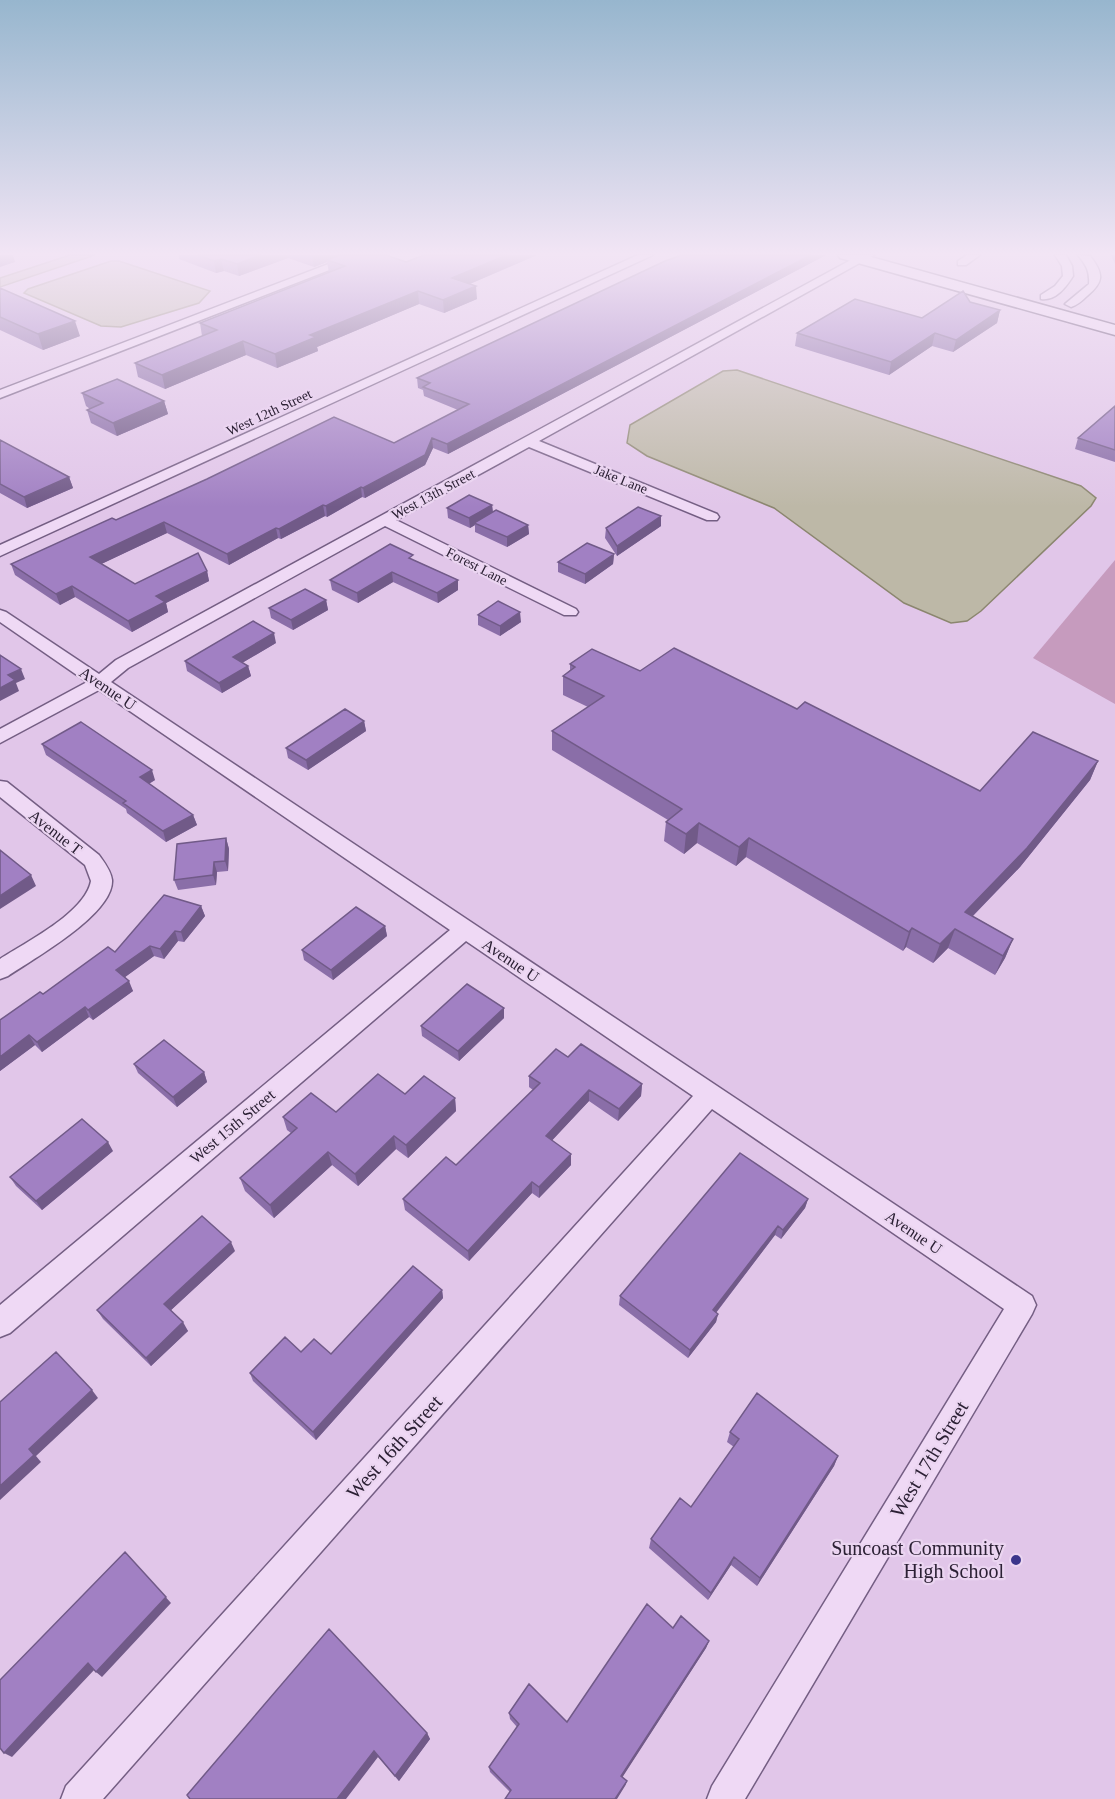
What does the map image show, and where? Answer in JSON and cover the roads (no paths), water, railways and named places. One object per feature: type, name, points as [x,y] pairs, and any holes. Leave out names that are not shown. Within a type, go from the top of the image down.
[{"type":"street","points":[[0,394],[144,339]]},
{"type":"street","name":"West 12th Street","points":[[0,551],[464,339]]},
{"type":"street","name":"West 13th Street","points":[[0,737],[99,682],[122,664],[718,339]]},
{"type":"street","name":"Jake Lane","points":[[530,442],[712,517]]},
{"type":"street","name":"Forest Lane","points":[[385,520],[570,612]]},
{"type":"street","name":"Avenue U","points":[[0,615],[1022,1305]]},
{"type":"street","name":"Avenue T","points":[[0,787],[92,860],[100,870],[102,883],[89,908],[82,914],[0,970]]},
{"type":"street","name":"West 15th Street","points":[[0,1323],[465,929]]},
{"type":"street","name":"West 16th Street","points":[[79,1799],[710,1094]]},
{"type":"street","name":"West 17th Street","points":[[725,1799],[1022,1305]]},
{"type":"place","name":"Suncoast Community High School","points":[[1016,1560]]}]
